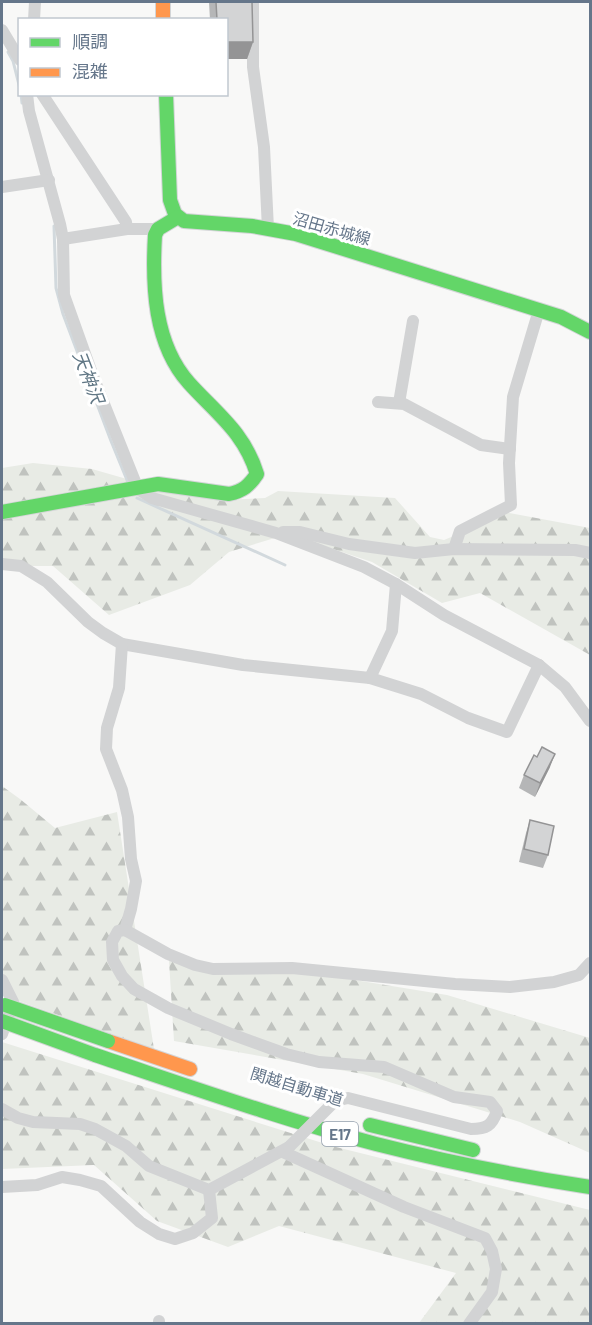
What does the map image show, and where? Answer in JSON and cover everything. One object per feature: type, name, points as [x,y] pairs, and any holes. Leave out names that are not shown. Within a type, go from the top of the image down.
[{"type":"main road","points":[[163,2],[163,18]]},
{"type":"main road","points":[[2,512],[156,484],[233,495],[253,484],[257,474],[247,448],[184,375],[171,358],[163,340],[158,317],[154,243],[158,229],[178,217],[170,200],[166,96]]},
{"type":"main road","name":"沼田赤城線","points":[[178,217],[193,223],[268,229],[296,234],[561,317],[590,331]]},
{"type":"main road","points":[[3,1004],[202,1073]]},
{"type":"main road","name":"関越自動車道","points":[[2,1021],[265,1112],[479,1168],[591,1187]]},
{"type":"main road","name":"関越自動車道","points":[[306,1107],[337,1116]]},
{"type":"main road","name":"関越自動車道","points":[[359,1122],[484,1152]]},
{"type":"street","points":[[34,18],[35,2]]},
{"type":"street","points":[[253,2],[253,68],[264,147],[268,229]]},
{"type":"street","points":[[2,30],[5,42],[18,58]]},
{"type":"street","points":[[27,96],[44,181],[63,239],[64,295],[94,379],[138,489],[152,498],[276,533],[364,567],[453,620],[539,665],[565,687],[591,721]]},
{"type":"street","points":[[43,96],[126,222],[127,229]]},
{"type":"street","points":[[2,187],[44,181]]},
{"type":"street","points":[[63,239],[127,229],[158,229]]},
{"type":"street","points":[[454,549],[460,531],[511,505],[510,449],[513,397],[539,310]]},
{"type":"street","points":[[399,403],[413,321]]},
{"type":"street","points":[[378,402],[404,404],[481,445],[510,449]]},
{"type":"street","points":[[276,533],[300,532],[349,544],[415,553],[454,549],[575,550],[591,553]]},
{"type":"street","points":[[2,564],[21,566],[47,582],[88,622],[122,644],[243,665],[370,678],[421,694],[468,718],[507,732],[539,665]]},
{"type":"street","points":[[370,678],[392,631],[396,584]]},
{"type":"street","points":[[122,644],[119,688],[106,728],[106,748],[122,790],[128,817],[131,859],[136,881],[125,930]]},
{"type":"street","points":[[2,1109],[18,1118],[33,1122],[80,1124],[95,1129],[126,1146],[149,1166],[208,1190],[286,1150],[335,1101],[348,1098],[471,1129],[484,1129],[493,1122],[497,1112],[490,1102],[454,1097],[384,1067],[319,1062],[286,1054],[168,1008],[134,989],[122,976],[113,960],[112,942],[118,931],[125,930],[168,954],[195,965],[213,969],[292,968],[510,987],[554,982],[579,975],[591,963]]},
{"type":"street","points":[[2,980],[13,1002],[2,1034]]},
{"type":"street","points":[[286,1150],[404,1207],[485,1238],[492,1251],[496,1269],[492,1293],[469,1323]]},
{"type":"street","points":[[2,1187],[37,1185],[62,1177],[101,1186],[140,1222],[159,1234],[175,1239],[193,1233],[212,1218],[208,1190]]},
{"type":"green space","points":[[33,463],[92,469],[165,490],[224,500],[265,498],[278,491],[395,498],[430,537],[444,540],[473,528],[498,511],[590,528],[590,655],[480,593],[442,603],[372,562],[288,534],[229,552],[190,585],[109,615],[53,566],[2,566],[2,468]]},
{"type":"green space","points":[[2,786],[55,828],[117,812],[154,1049],[2,995]]},
{"type":"green space","points":[[169,961],[293,970],[447,995],[590,1038],[590,1153],[520,1122],[363,1074],[174,1041]]},
{"type":"green space","points":[[2,1042],[332,1146],[590,1210],[590,1323],[419,1323],[456,1273],[279,1226],[228,1247],[157,1221],[94,1165],[2,1169]]},
{"type":"building","points":[[216,2],[252,2],[253,42],[228,42],[228,18],[217,18]]},
{"type":"building","points":[[542,747],[555,754],[540,783],[524,775],[534,755],[537,757]]},
{"type":"building","points":[[530,820],[554,826],[548,855],[524,849]]},
{"type":"waterway","name":"天神沢","points":[[8,52],[18,81]]},
{"type":"waterway","name":"天神沢","points":[[21,96],[22,103]]},
{"type":"waterway","name":"天神沢","points":[[54,226],[56,288],[63,314],[129,485]]},
{"type":"waterway","name":"天神沢","points":[[137,498],[285,565]]},
{"type":"traffic: fast","points":[[166,96],[170,200],[175,214],[184,221],[252,226],[296,234],[561,317],[590,332]]},
{"type":"traffic: fast","points":[[2,512],[158,484],[229,494],[245,487],[257,474],[245,446],[237,435],[177,368],[162,332],[155,294],[155,235],[158,229],[178,217]]},
{"type":"traffic: fast","points":[[5,1005],[108,1041]]},
{"type":"traffic: fast","points":[[2,1021],[95,1055]]},
{"type":"traffic: fast","points":[[95,1055],[270,1113],[376,1144],[483,1168],[590,1187]]},
{"type":"traffic: fast","points":[[370,1125],[473,1150]]},
{"type":"traffic: slow","points":[[163,2],[163,18]]},
{"type":"traffic: slow","points":[[108,1041],[190,1069]]}]
